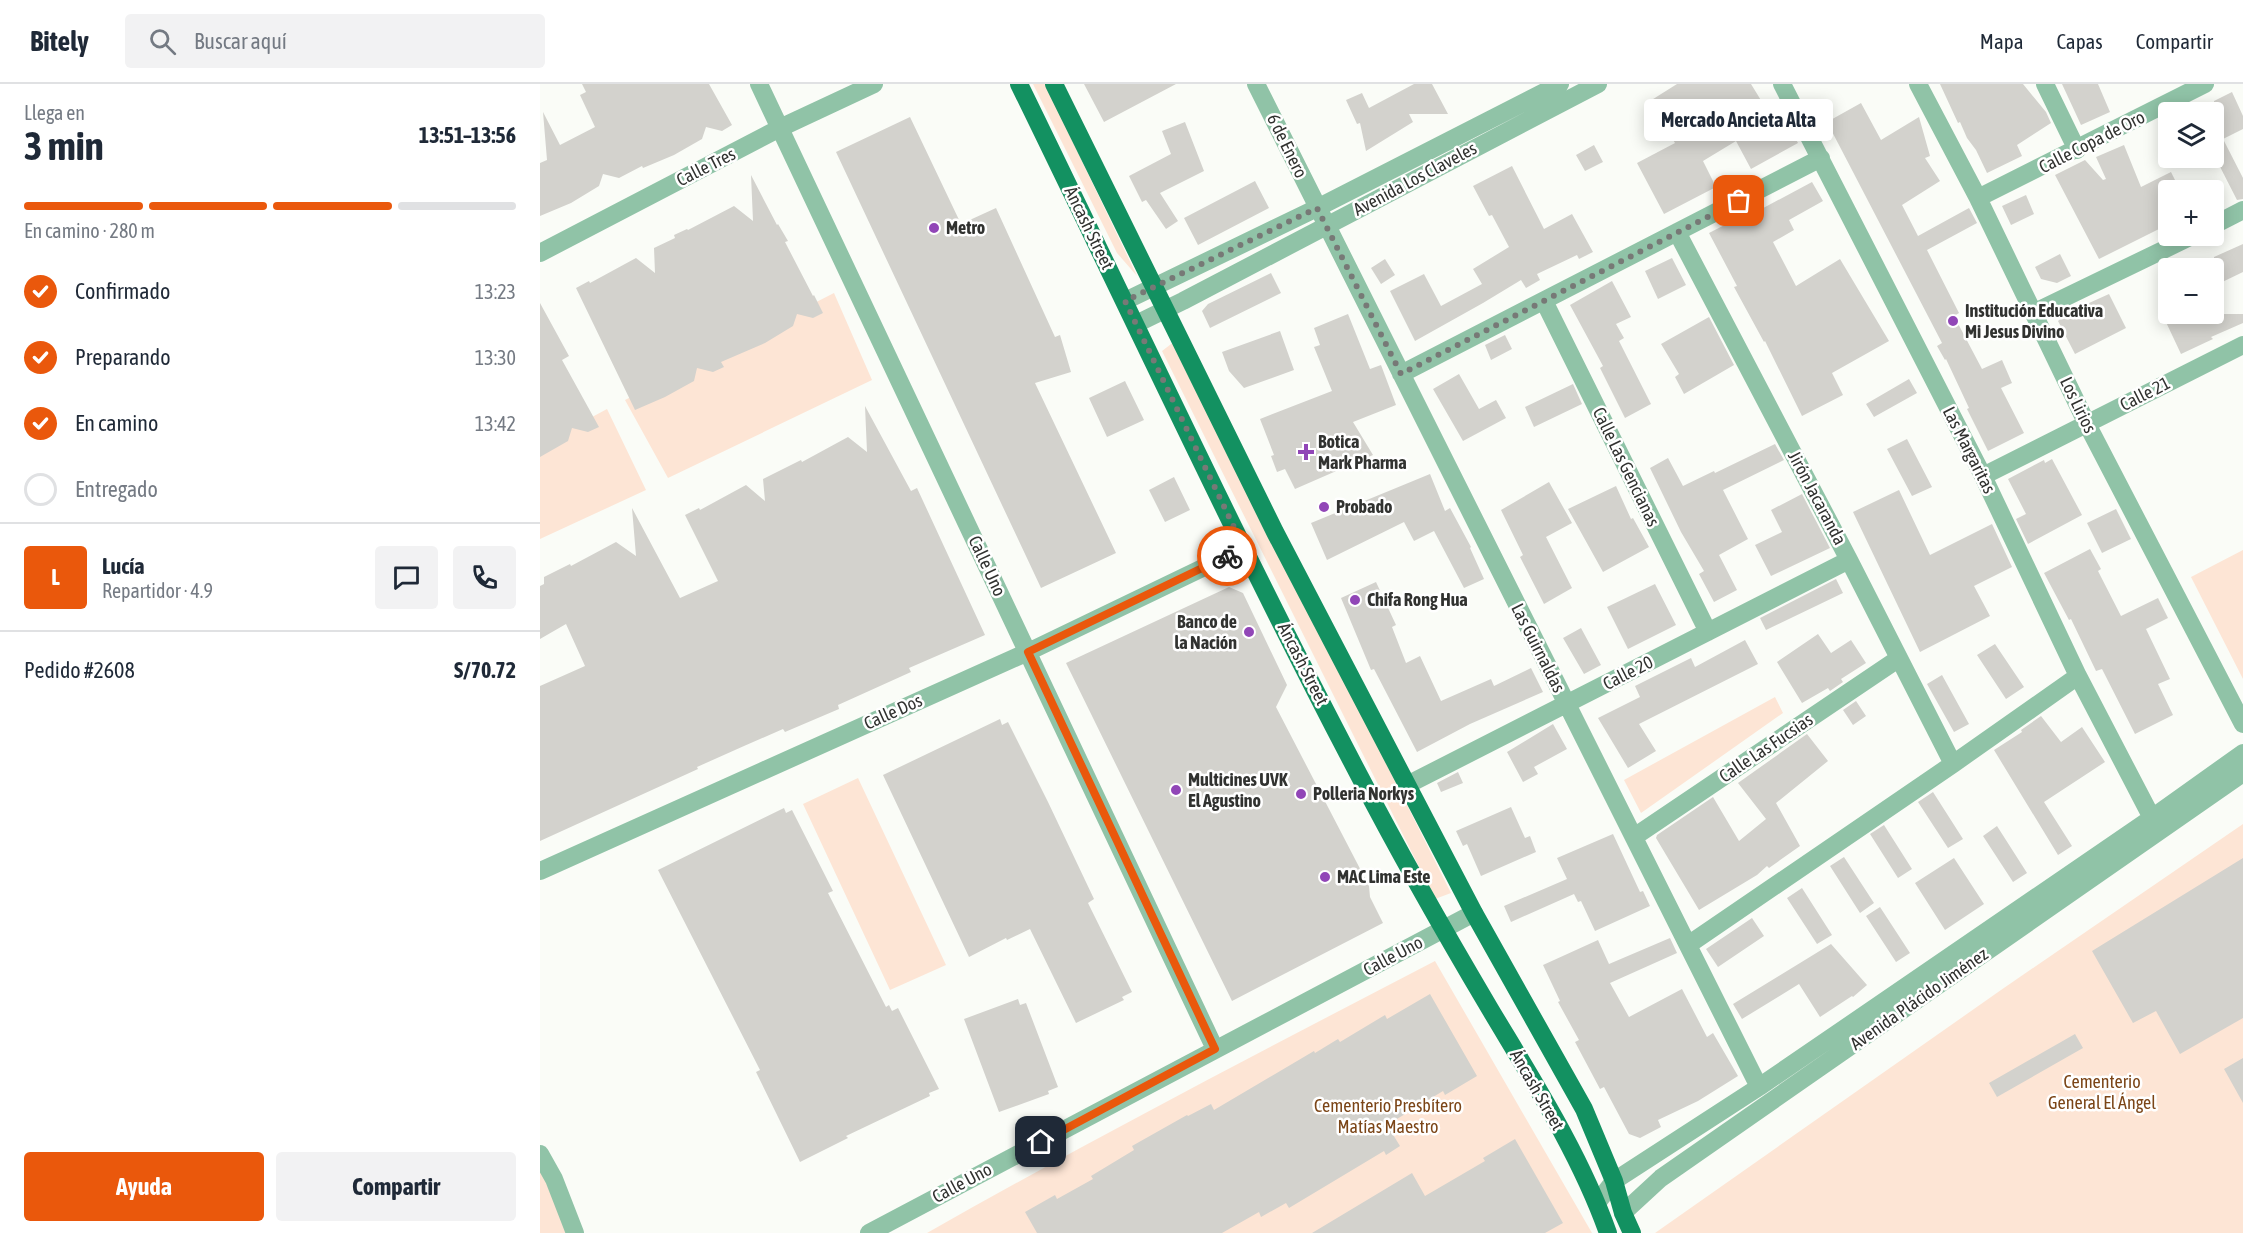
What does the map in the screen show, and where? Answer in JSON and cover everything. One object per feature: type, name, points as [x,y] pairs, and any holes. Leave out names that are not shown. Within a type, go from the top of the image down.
[{"type":"main road","name":"Áncash Street","points":[[1019,84],[1244,548],[1359,777],[1443,930],[1536,1086],[1582,1171],[1597,1203],[1605,1232]]},
{"type":"main road","name":"Áncash Street","points":[[1054,84],[1275,532],[1474,913],[1584,1109],[1614,1181],[1623,1213],[1632,1233]]},
{"type":"main road","name":"Avenida Plácido Jiménez","points":[[1605,1232],[1623,1213]]},
{"type":"street","name":"Calle Uno","points":[[759,84],[1215,1049]]},
{"type":"street","name":"Calle Tres","points":[[540,253],[780,129],[874,84]]},
{"type":"street","name":"6 de Enero","points":[[1256,84],[1317,208]]},
{"type":"street","name":"Avenida Los Claveles","points":[[1125,301],[1317,208],[1560,84]]},
{"type":"street","name":"Avenida Los Claveles","points":[[1136,324],[1598,84]]},
{"type":"street","name":"Las Margaritas","points":[[1782,84],[1983,476],[2078,676],[2152,818]]},
{"type":"street","name":"Los Lirios","points":[[1918,84],[1978,198],[2087,424],[2243,724]]},
{"type":"street","points":[[2045,84],[2077,150]]},
{"type":"street","name":"Calle Copa de Oro","points":[[1978,198],[2205,84]]},
{"type":"street","points":[[1401,374],[1821,158]]},
{"type":"street","name":"Las Guirnaldas","points":[[1317,208],[1759,1087]]},
{"type":"street","points":[[2224,220],[2243,210]]},
{"type":"street","name":"Jirón Jacaranda","points":[[1677,232],[1953,764]]},
{"type":"street","points":[[2033,313],[2171,246]]},
{"type":"street","name":"Calle Las Gencianas","points":[[1544,301],[1708,632]]},
{"type":"street","name":"Calle 21","points":[[1983,476],[2243,345]]},
{"type":"street","name":"Calle Dos","points":[[540,871],[1028,652],[1244,548]]},
{"type":"street","name":"Calle 20","points":[[1407,785],[1849,560]]},
{"type":"street","name":"Calle Las Fucsias","points":[[1634,837],[1898,659]]},
{"type":"street","points":[[1688,945],[2078,676]]},
{"type":"street","name":"Avenida Plácido Jiménez","points":[[1597,1203],[1614,1181],[1759,1087],[2152,818],[2243,753]]},
{"type":"street","name":"Avenida Plácido Jiménez","points":[[1623,1213],[1661,1178],[2243,773]]},
{"type":"street","name":"Calle Uno","points":[[869,1233],[1474,913]]},
{"type":"street","points":[[540,1154],[555,1179],[575,1233]]},
{"type":"green space","points":[[1033,84],[1045,84],[1137,276],[1117,253]]},
{"type":"green space","points":[[834,293],[872,380],[668,478],[625,400]]},
{"type":"green space","points":[[1175,341],[1451,893],[1435,899],[1162,351]]},
{"type":"green space","points":[[607,409],[646,490],[540,539],[540,445]]},
{"type":"green space","points":[[2243,550],[2243,679],[2191,577]]},
{"type":"green space","points":[[1775,697],[1783,713],[1641,813],[1624,780]]},
{"type":"green space","points":[[858,778],[946,965],[890,990],[803,804]]},
{"type":"green space","name":"Cementerio General El Ángel","points":[[2243,824],[2243,1233],[1655,1233],[2001,990]]},
{"type":"green space","name":"Cementerio Presbítero Matías Maestro","points":[[1435,961],[1592,1233],[927,1233],[1243,1061]]},
{"type":"green space","points":[[540,1168],[567,1233],[540,1233]]},
{"type":"building","points":[[582,84],[709,84],[732,125],[722,131],[706,127],[702,139],[674,155],[643,168],[642,166],[619,178],[603,174],[599,186],[571,203],[540,216],[540,163],[547,160],[543,112],[560,145],[595,127],[580,95],[586,92]]},
{"type":"building","points":[[1084,84],[1176,84],[1104,122]]},
{"type":"building","points":[[1414,84],[1432,84],[1448,114],[1409,114],[1413,122],[1366,151],[1360,123],[1357,124],[1346,100],[1362,93],[1369,108]]},
{"type":"building","points":[[1677,84],[1751,84],[1778,128],[1787,123],[1798,143],[1751,169],[1736,141],[1703,161],[1716,187],[1664,214],[1637,163],[1675,143],[1650,101]]},
{"type":"building","points":[[1940,84],[2023,84],[2046,112],[2051,123],[2017,145],[2022,156],[1987,173],[1960,122],[1958,123]]},
{"type":"building","points":[[2062,84],[2098,84],[2110,112],[2081,125]]},
{"type":"building","points":[[2232,92],[2243,116],[2243,129],[2224,138],[2224,102],[2214,101]]},
{"type":"building","points":[[1861,103],[1881,140],[1919,117],[1930,156],[1925,158],[1940,181],[1902,205],[1918,236],[1969,208],[1977,223],[1927,250],[1959,313],[1954,316],[1982,369],[2002,360],[2012,383],[2001,388],[2024,433],[1988,451],[1946,359],[1937,346],[1942,343],[1827,122]]},
{"type":"building","points":[[910,117],[961,224],[996,208],[1055,337],[1060,335],[1071,372],[1035,383],[1116,553],[1041,588],[836,152]]},
{"type":"building","points":[[1185,122],[1204,171],[1160,193],[1178,221],[1166,229],[1146,200],[1142,202],[1129,176],[1171,154],[1162,131]]},
{"type":"building","points":[[2224,141],[2243,178],[2243,199],[2237,200],[2221,168],[2224,168]]},
{"type":"building","points":[[1594,145],[1603,162],[1585,171],[1576,155]]},
{"type":"building","points":[[2124,145],[2141,187],[2171,172],[2175,180],[2158,180],[2158,230],[2099,259],[2055,175],[2085,160],[2103,180],[2106,179],[2096,157]]},
{"type":"building","points":[[1512,166],[1544,229],[1572,214],[1593,252],[1579,259],[1577,255],[1537,274],[1540,280],[1526,288],[1521,280],[1415,341],[1390,291],[1424,274],[1441,306],[1482,284],[1473,269],[1509,247],[1473,186]]},
{"type":"building","points":[[751,175],[788,241],[785,242],[823,313],[813,318],[797,314],[793,326],[765,343],[721,362],[724,367],[713,372],[697,368],[694,381],[635,410],[576,288],[636,258],[655,273],[654,248],[675,238],[674,235],[734,206],[753,221]]},
{"type":"building","points":[[1255,181],[1269,208],[1198,245],[1184,218]]},
{"type":"building","points":[[1812,182],[1823,201],[1789,220],[1794,230],[1773,242],[1796,286],[1840,259],[1889,341],[1832,373],[1843,395],[1802,416],[1765,341],[1734,287],[1737,286],[1709,233],[1752,211],[1754,213]]},
{"type":"building","points":[[2026,195],[2034,214],[2011,225],[2002,206]]},
{"type":"building","points":[[2243,244],[2243,272],[2224,281],[2224,258],[2214,257]]},
{"type":"building","points":[[2060,254],[2071,276],[2057,283],[2041,279],[2035,267]]},
{"type":"building","points":[[1672,258],[1686,285],[1658,299],[1645,271]]},
{"type":"building","points":[[1385,259],[1395,275],[1381,284],[1371,268]]},
{"type":"building","points":[[1271,273],[1281,293],[1210,328],[1202,311],[1208,304]]},
{"type":"building","points":[[1612,281],[1631,317],[1616,324],[1624,338],[1619,341],[1651,404],[1625,418],[1600,368],[1603,366],[1570,305]]},
{"type":"building","points":[[2109,294],[2126,328],[2075,354],[2058,321],[2077,305],[2078,308]]},
{"type":"building","points":[[540,303],[569,356],[562,360],[599,427],[588,432],[572,428],[568,441],[540,457]]},
{"type":"building","points":[[1348,314],[1370,369],[1381,365],[1396,405],[1353,422],[1373,455],[1295,489],[1285,469],[1277,472],[1271,456],[1274,455],[1260,419],[1332,391],[1314,347],[1320,345],[1314,328]]},
{"type":"building","points":[[2224,314],[2243,314],[2243,323],[2181,354],[2167,324],[2224,324]]},
{"type":"building","points":[[1709,317],[1734,365],[1684,394],[1675,377],[1679,374],[1661,344]]},
{"type":"building","points":[[1280,331],[1294,370],[1244,388],[1229,371],[1222,352]]},
{"type":"building","points":[[1505,335],[1512,349],[1491,360],[1485,345]]},
{"type":"building","points":[[1459,374],[1479,409],[1496,400],[1506,418],[1463,441],[1433,389]]},
{"type":"building","points":[[1909,379],[1917,393],[1874,417],[1866,404]]},
{"type":"building","points":[[1125,381],[1144,420],[1107,437],[1089,398]]},
{"type":"building","points":[[1573,384],[1582,404],[1534,427],[1525,407]]},
{"type":"building","points":[[865,406],[911,491],[917,488],[985,635],[909,668],[911,672],[838,705],[839,709],[785,732],[783,729],[744,746],[540,841],[540,686],[585,666],[566,624],[540,639],[540,586],[544,584],[544,577],[570,564],[571,566],[616,542],[636,556],[632,508],[680,598],[718,581],[685,515],[699,508],[700,510],[746,485],[765,501],[763,479],[801,460],[802,462],[848,437],[867,452]]},
{"type":"building","points":[[1907,439],[1932,487],[1912,496],[1887,449]]},
{"type":"building","points":[[1775,444],[1784,460],[1723,490],[1748,539],[1719,555],[1737,590],[1714,602],[1699,574],[1704,571],[1681,532],[1650,468],[1668,458],[1683,486]]},
{"type":"building","points":[[2052,459],[2082,515],[2028,544],[2016,519],[2026,514],[2008,479],[2044,460],[2045,463]]},
{"type":"building","points":[[1430,474],[1445,511],[1450,508],[1471,547],[1484,579],[1464,588],[1434,531],[1414,541],[1404,522],[1327,560],[1311,523]]},
{"type":"building","points":[[1174,477],[1190,510],[1165,522],[1149,490]]},
{"type":"building","points":[[1549,482],[1572,523],[1546,537],[1572,588],[1544,604],[1520,557],[1523,555],[1501,510]]},
{"type":"building","points":[[1616,486],[1631,519],[1633,518],[1649,547],[1603,572],[1568,509]]},
{"type":"building","points":[[1899,490],[1930,555],[1992,524],[2012,567],[1974,586],[1990,616],[1920,652],[1853,512]]},
{"type":"building","points":[[1802,494],[1830,548],[1771,576],[1755,545],[1782,532],[1771,510]]},
{"type":"building","points":[[2116,509],[2131,539],[2102,553],[2087,523]]},
{"type":"building","points":[[2090,549],[2101,569],[2098,571],[2121,616],[2158,598],[2168,618],[2146,629],[2170,679],[2158,684],[2173,715],[2135,734],[2102,669],[2096,671],[2071,619],[2069,620],[2044,573]]},
{"type":"building","points":[[1836,579],[1843,593],[1766,630],[1760,618]]},
{"type":"building","points":[[1376,582],[1396,625],[1392,627],[1406,663],[1420,656],[1441,701],[1491,679],[1494,686],[1531,668],[1543,692],[1470,724],[1417,752],[1374,669],[1371,670],[1341,598]]},
{"type":"building","points":[[1655,584],[1676,625],[1628,649],[1607,607]]},
{"type":"building","points":[[1229,587],[1243,593],[1287,685],[1276,707],[1369,886],[1370,897],[1383,923],[1232,1001],[1066,663]]},
{"type":"building","points":[[1581,628],[1601,665],[1584,674],[1563,638]]},
{"type":"building","points":[[1818,634],[1831,653],[1851,640],[1866,663],[1841,679],[1843,682],[1830,691],[1828,688],[1802,703],[1777,662]]},
{"type":"building","points":[[1745,640],[1758,664],[1639,724],[1656,751],[1628,768],[1598,718],[1640,697],[1635,686],[1691,658],[1695,667]]},
{"type":"building","points":[[1995,644],[2024,687],[2006,699],[1977,655]]},
{"type":"building","points":[[1942,675],[1969,724],[1954,732],[1927,684]]},
{"type":"building","points":[[1856,701],[1866,716],[1853,725],[1843,710]]},
{"type":"building","points":[[2041,716],[2061,742],[2082,727],[2105,762],[2044,802],[2072,846],[2058,855],[1994,750],[2022,732],[2021,730]]},
{"type":"building","points":[[1000,719],[1002,725],[1008,722],[1048,802],[1094,899],[1088,903],[1132,992],[1122,997],[1124,1000],[1076,1023],[1030,929],[1007,940],[1006,938],[969,957],[883,775]]},
{"type":"building","points":[[1553,724],[1567,749],[1534,767],[1538,774],[1523,782],[1507,752]]},
{"type":"building","points":[[1807,734],[1828,761],[1776,803],[1800,846],[1769,868],[1767,866],[1757,875],[1699,910],[1656,838],[1657,835],[1713,797],[1739,841],[1766,819],[1738,783]]},
{"type":"building","points":[[1458,772],[1463,783],[1441,792],[1437,783]]},
{"type":"building","points":[[1933,792],[1963,839],[1948,848],[1918,802]]},
{"type":"building","points":[[1511,807],[1525,838],[1530,836],[1536,852],[1481,876],[1467,844],[1463,846],[1456,831]]},
{"type":"building","points":[[784,808],[786,813],[792,810],[833,891],[828,893],[886,1007],[889,1005],[892,1011],[898,1008],[939,1089],[929,1093],[930,1096],[846,1136],[848,1138],[800,1162],[756,1072],[760,1070],[658,870]]},
{"type":"building","points":[[1884,825],[1912,869],[1898,878],[1870,834]]},
{"type":"building","points":[[1997,826],[2027,873],[2013,882],[1983,836]]},
{"type":"building","points":[[1613,834],[1640,892],[1643,891],[1650,906],[1595,931],[1581,901],[1578,902],[1574,894],[1511,922],[1504,906],[1567,879],[1557,858]]},
{"type":"building","points":[[1844,857],[1874,903],[1860,913],[1830,866]]},
{"type":"building","points":[[1954,858],[1984,904],[1945,930],[1915,883]]},
{"type":"building","points":[[2243,858],[2243,1018],[2180,1054],[2156,1011],[2133,1023],[2092,951]]},
{"type":"building","points":[[1802,888],[1832,935],[1817,944],[1787,898]]},
{"type":"building","points":[[1880,907],[1910,953],[1896,962],[1866,916]]},
{"type":"building","points":[[1752,918],[1764,936],[1718,967],[1706,949]]},
{"type":"building","points":[[1670,938],[1677,953],[1610,983],[1629,1017],[1682,989],[1707,1037],[1713,1033],[1738,1076],[1698,1101],[1658,1120],[1661,1127],[1640,1138],[1629,1134],[1604,1087],[1600,1089],[1575,1042],[1579,1040],[1558,1002],[1560,1001],[1543,965],[1598,940],[1609,964]]},
{"type":"building","points":[[1831,944],[1867,985],[1853,997],[1820,1017],[1799,984],[1742,1019],[1733,1004]]},
{"type":"building","points":[[1430,994],[1477,1076],[1445,1095],[1443,1091],[1387,1125],[1400,1146],[1386,1155],[1384,1151],[1289,1208],[1286,1203],[1261,1217],[1259,1212],[1222,1233],[1037,1233],[1025,1212],[1055,1195],[1057,1199],[1093,1179],[1091,1176],[1134,1150],[1132,1146],[1211,1104],[1214,1110],[1314,1051],[1315,1053],[1338,1039],[1340,1042],[1385,1015],[1387,1019]]},
{"type":"building","points":[[1018,999],[1020,1005],[1026,1003],[1058,1087],[1048,1091],[1049,1094],[999,1112],[964,1019]]},
{"type":"building","points":[[2075,1034],[2083,1048],[1997,1097],[1989,1083]]},
{"type":"building","points":[[2243,1058],[2243,1103],[2224,1069]]},
{"type":"building","points":[[1515,1139],[1563,1223],[1545,1233],[1312,1233],[1412,1173],[1425,1196],[1485,1161],[1483,1158]]},
{"type":"way so far","points":[[1227,556],[1244,548],[1125,301],[1317,208],[1401,374],[1739,201]]},
{"type":"place","name":"Mercado Ancieta Alta","points":[[1739,201]]},
{"type":"place","name":"Metro","points":[[934,228]]},
{"type":"place","name":"Institución Educativa Mi Jesus Divino","points":[[1953,321]]},
{"type":"place","name":"Botica Mark Pharma","points":[[1306,452]]},
{"type":"place","name":"Probado","points":[[1324,507]]},
{"type":"place","name":"Chifa Rong Hua","points":[[1355,600]]},
{"type":"place","name":"Banco de la Nación","points":[[1249,632]]},
{"type":"place","name":"Multicines UVK El Agustino","points":[[1176,790]]},
{"type":"place","name":"Polleria Norkys","points":[[1301,794]]},
{"type":"place","name":"MAC Lima Este","points":[[1325,877]]},
{"type":"route","points":[[1041,1142],[1215,1049],[1028,652],[1227,556]]}]
